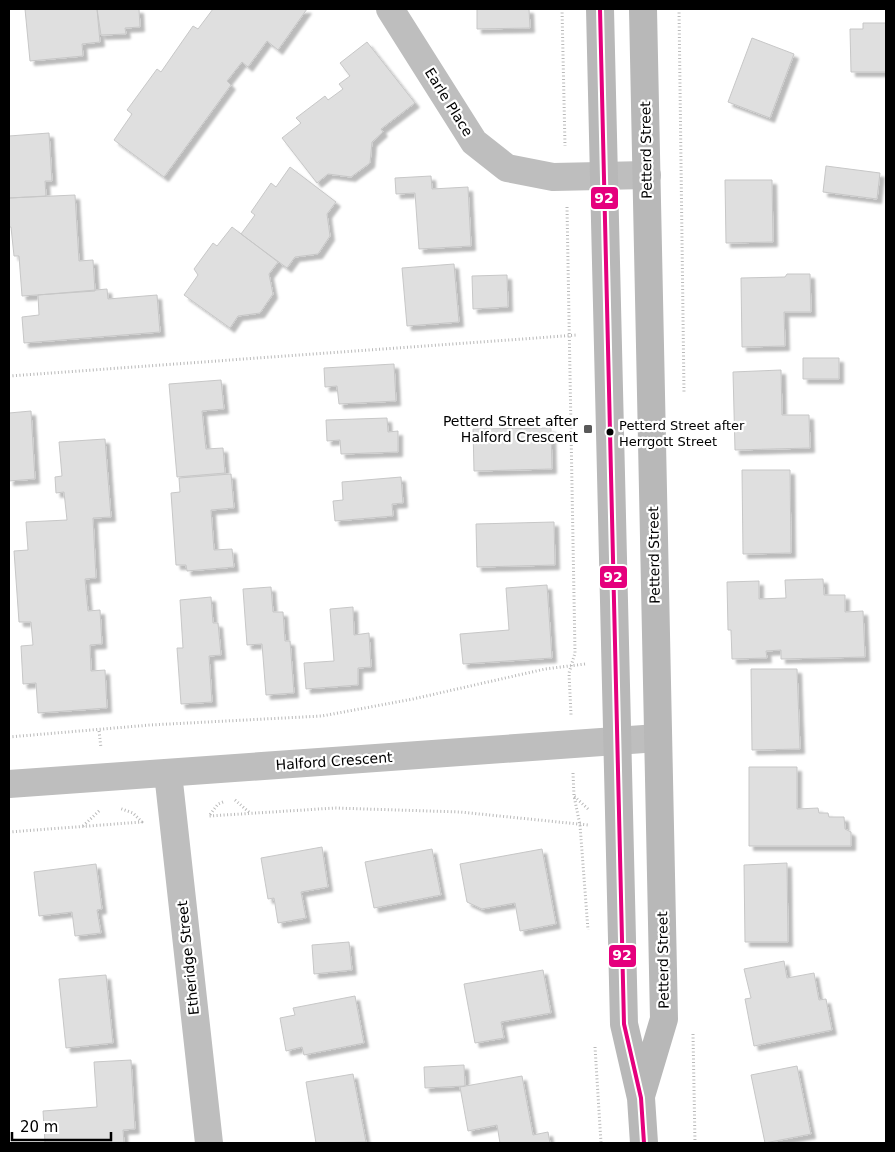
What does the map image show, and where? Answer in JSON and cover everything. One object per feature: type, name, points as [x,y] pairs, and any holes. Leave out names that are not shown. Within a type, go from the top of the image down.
[{"type":"street","name":"Earle Place","points":[[390,9],[474,142],[507,168],[552,177],[647,175]]},
{"type":"street","name":"Petterd Street","points":[[600,9],[624,1024],[641,1098],[644,1143]]},
{"type":"street","name":"Petterd Street","points":[[641,1098],[664,1019],[643,9]]},
{"type":"street","name":"Halford Crescent","points":[[9,784],[658,738]]},
{"type":"street","name":"Etheridge Street","points":[[168,773],[209,1143]]},
{"type":"path","points":[[562,9],[575,654]]},
{"type":"path","points":[[650,330],[684,327]]},
{"type":"path","points":[[9,376],[608,332]]},
{"type":"path","points":[[9,737],[150,725],[322,716],[572,664]]},
{"type":"path","points":[[580,825],[574,796],[590,810]]},
{"type":"path","points":[[250,813],[240,802],[231,798],[218,804],[208,816],[335,808],[460,812],[589,825]]},
{"type":"path","points":[[9,832],[142,822],[133,813],[114,807]]},
{"type":"path","points":[[83,826],[98,810],[108,808]]},
{"type":"building","points":[[25,9],[97,9],[100,42],[82,44],[83,56],[30,61]]},
{"type":"building","points":[[97,9],[139,9],[140,27],[125,28],[126,34],[101,35]]},
{"type":"building","points":[[213,9],[307,9],[278,50],[267,41],[248,67],[242,62],[227,81],[231,85],[164,177],[114,140],[132,114],[127,110],[157,69],[161,72],[193,26],[198,29]]},
{"type":"building","points":[[477,9],[529,9],[530,28],[477,29]]},
{"type":"building","points":[[863,23],[886,23],[886,72],[851,72],[850,29],[863,29]]},
{"type":"building","points":[[752,38],[794,54],[770,118],[728,102]]},
{"type":"building","points":[[367,42],[415,103],[381,129],[383,132],[372,142],[370,163],[351,177],[328,174],[317,183],[282,138],[301,123],[296,118],[325,96],[328,100],[343,89],[339,84],[350,76],[340,63]]},
{"type":"building","points":[[49,133],[52,181],[45,181],[46,196],[9,198],[9,136]]},
{"type":"building","points":[[826,166],[880,173],[877,199],[823,192]]},
{"type":"building","points":[[290,167],[336,202],[327,214],[330,236],[318,254],[295,257],[287,268],[241,234],[255,215],[251,212],[271,183],[276,187]]},
{"type":"building","points":[[431,176],[432,189],[468,187],[471,246],[419,249],[415,193],[396,194],[395,178]]},
{"type":"building","points":[[725,180],[772,180],[773,242],[726,243]]},
{"type":"building","points":[[75,195],[79,261],[93,260],[95,291],[22,296],[19,256],[14,256],[11,227],[9,227],[9,198]]},
{"type":"building","points":[[232,227],[278,262],[269,274],[273,294],[260,313],[238,316],[230,328],[184,295],[198,275],[194,269],[213,243],[217,246]]},
{"type":"building","points":[[454,264],[459,322],[407,326],[402,268]]},
{"type":"building","points":[[787,274],[810,274],[811,312],[784,312],[785,346],[742,347],[741,278],[785,277]]},
{"type":"building","points":[[507,275],[508,307],[473,309],[472,276]]},
{"type":"building","points":[[107,289],[108,299],[157,295],[160,332],[24,343],[22,317],[39,315],[38,295]]},
{"type":"building","points":[[803,358],[839,358],[839,379],[803,379]]},
{"type":"building","points":[[394,364],[396,401],[339,404],[337,386],[325,387],[324,368]]},
{"type":"building","points":[[781,370],[782,415],[809,415],[810,448],[735,450],[733,372]]},
{"type":"building","points":[[221,380],[224,409],[202,411],[206,449],[223,448],[225,473],[177,477],[169,384]]},
{"type":"building","points":[[31,411],[35,479],[9,481],[9,413]]},
{"type":"building","points":[[387,418],[388,432],[398,431],[398,452],[341,454],[340,440],[327,441],[326,420]]},
{"type":"building","points":[[551,428],[552,469],[474,471],[473,429]]},
{"type":"building","points":[[105,439],[111,517],[93,518],[96,578],[85,579],[88,611],[100,610],[102,644],[90,645],[91,671],[105,670],[107,708],[38,713],[36,683],[23,684],[21,646],[33,645],[31,622],[19,622],[14,551],[28,550],[26,522],[67,520],[64,492],[56,493],[55,477],[62,476],[59,442]]},
{"type":"building","points":[[742,470],[790,470],[791,553],[743,554]]},
{"type":"building","points":[[231,474],[234,508],[211,510],[214,550],[232,549],[234,567],[187,571],[186,565],[176,565],[171,493],[180,492],[179,478]]},
{"type":"building","points":[[401,477],[403,503],[392,504],[393,516],[335,521],[333,501],[343,500],[342,482]]},
{"type":"building","points":[[554,522],[555,565],[477,567],[476,524]]},
{"type":"building","points":[[823,579],[824,595],[845,595],[845,612],[863,611],[865,657],[781,659],[781,650],[766,651],[767,658],[732,659],[731,630],[728,630],[727,582],[759,581],[759,599],[786,598],[785,580]]},
{"type":"building","points":[[547,585],[552,658],[463,664],[460,634],[509,630],[506,588]]},
{"type":"building","points":[[271,587],[273,612],[283,612],[285,641],[290,641],[294,693],[266,695],[262,644],[247,645],[243,589]]},
{"type":"building","points":[[211,597],[213,623],[218,623],[221,655],[209,656],[212,702],[181,704],[177,648],[183,648],[180,600]]},
{"type":"building","points":[[353,607],[354,635],[369,633],[371,667],[358,668],[358,685],[306,689],[304,663],[334,661],[330,609]]},
{"type":"building","points":[[751,669],[797,669],[800,749],[752,750]]},
{"type":"building","points":[[749,767],[797,767],[797,809],[818,808],[819,813],[828,813],[829,817],[844,817],[845,829],[851,832],[851,846],[749,846]]},
{"type":"building","points":[[322,847],[328,887],[301,892],[306,918],[278,923],[274,898],[268,899],[261,858]]},
{"type":"building","points":[[432,849],[441,895],[374,908],[365,862]]},
{"type":"building","points":[[542,849],[556,924],[520,931],[515,903],[482,909],[467,902],[460,864]]},
{"type":"building","points":[[787,863],[788,942],[745,942],[744,865]]},
{"type":"building","points":[[96,864],[102,909],[97,910],[101,933],[75,936],[72,912],[39,916],[34,872]]},
{"type":"building","points":[[349,942],[352,970],[314,974],[312,945]]},
{"type":"building","points":[[784,961],[787,978],[814,973],[819,1000],[826,999],[832,1030],[754,1046],[745,999],[751,998],[744,969]]},
{"type":"building","points":[[543,970],[551,1013],[501,1022],[504,1038],[475,1043],[464,984]]},
{"type":"building","points":[[106,975],[113,1043],[66,1048],[59,979]]},
{"type":"building","points":[[355,996],[364,1043],[304,1055],[302,1047],[286,1051],[280,1018],[295,1015],[293,1008]]},
{"type":"building","points":[[131,1060],[135,1129],[123,1130],[124,1143],[45,1143],[43,1111],[97,1107],[94,1062]]},
{"type":"building","points":[[464,1065],[465,1086],[425,1088],[424,1067]]},
{"type":"building","points":[[797,1066],[811,1134],[765,1143],[751,1075]]},
{"type":"building","points":[[353,1074],[366,1142],[316,1143],[306,1082]]},
{"type":"building","points":[[522,1076],[533,1135],[548,1132],[550,1143],[500,1143],[497,1125],[468,1131],[460,1087]]},
{"type":"transit line","name":"92","points":[[600,9],[624,1024],[641,1098],[644,1143]]},
{"type":"place","name":"Petterd Street after Halford Crescent","points":[[588,429]]},
{"type":"place","name":"Petterd Street after Herrgott Street","points":[[610,432]]}]
